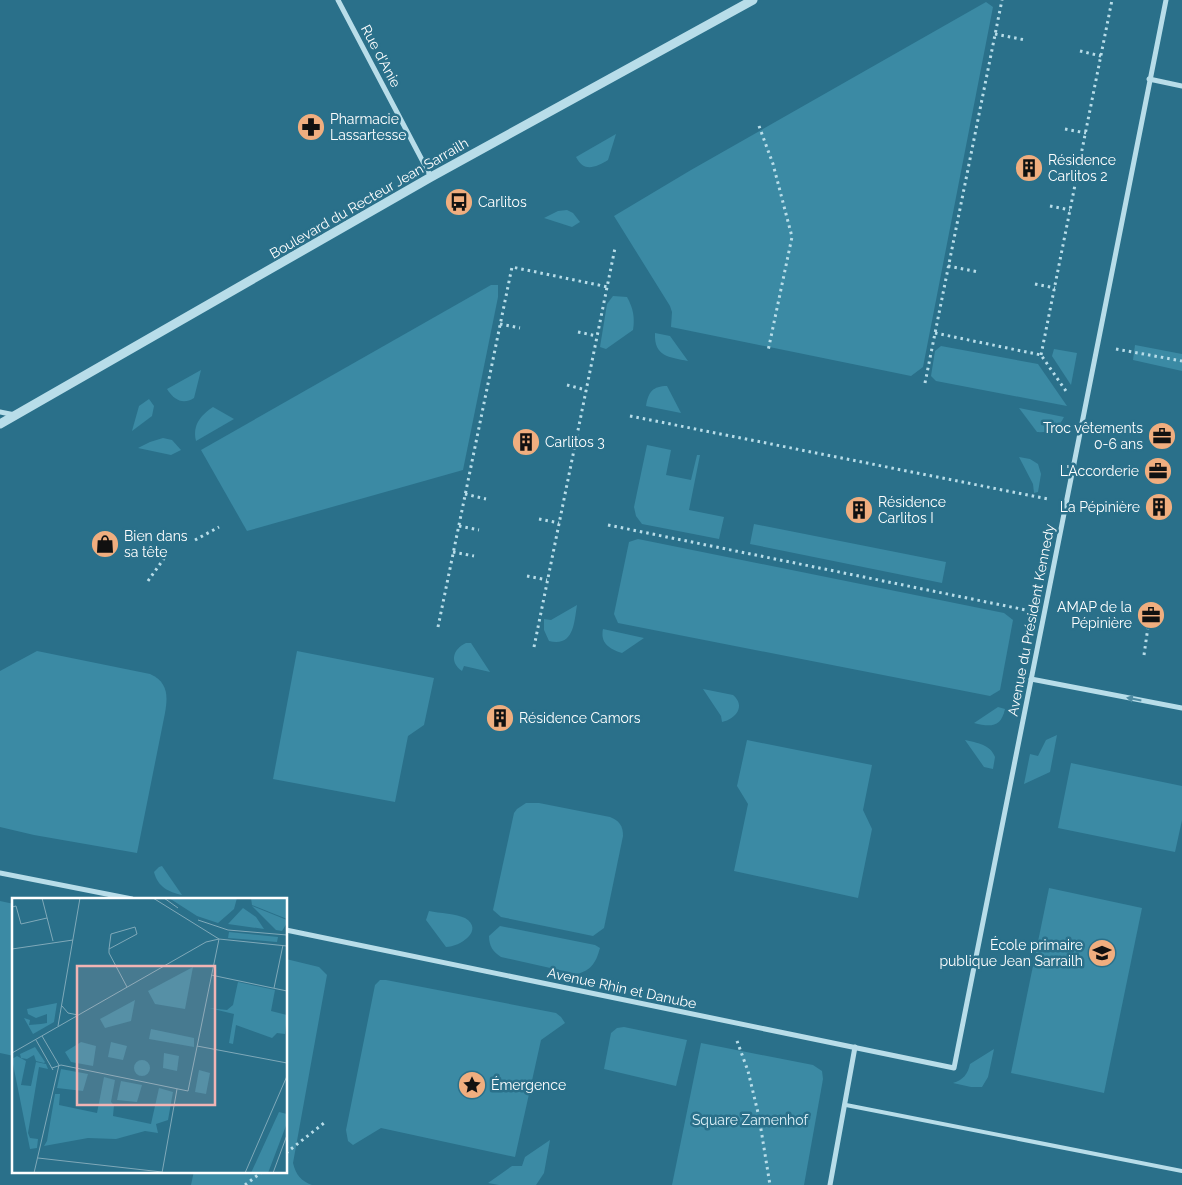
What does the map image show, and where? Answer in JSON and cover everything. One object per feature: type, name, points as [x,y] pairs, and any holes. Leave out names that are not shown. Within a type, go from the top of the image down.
[{"type":"street","name":"Rue d'Anie","points":[[338,0],[431,177]]},
{"type":"street","name":"Boulevard du Recteur Jean Sarrailh","points":[[0,424],[431,177],[753,0]]},
{"type":"street","name":"Avenue du Président Kennedy","points":[[954,1068],[1166,0]]},
{"type":"street","points":[[1149,79],[1182,86]]},
{"type":"street","points":[[0,412],[15,415]]},
{"type":"street","points":[[1031,679],[1182,708]]},
{"type":"street","points":[[0,873],[127,898]]},
{"type":"street","name":"Avenue Rhin et Danube","points":[[288,930],[954,1068]]},
{"type":"street","points":[[830,1185],[855,1047]]},
{"type":"lane","points":[[846,1105],[1182,1171]]},
{"type":"path","points":[[925,383],[1002,0]]},
{"type":"path","points":[[1041,355],[1112,0]]},
{"type":"path","points":[[995,34],[1025,40]]},
{"type":"path","points":[[1080,51],[1101,56]]},
{"type":"path","points":[[759,126],[774,164],[792,237],[768,351]]},
{"type":"path","points":[[1065,129],[1086,133]]},
{"type":"path","points":[[1050,206],[1070,210]]},
{"type":"path","points":[[534,646],[615,248]]},
{"type":"path","points":[[948,266],[979,272]]},
{"type":"path","points":[[438,627],[512,267],[608,287]]},
{"type":"path","points":[[1034,284],[1055,288]]},
{"type":"path","points":[[500,324],[520,328]]},
{"type":"path","points":[[578,332],[597,336]]},
{"type":"path","points":[[935,333],[1041,355],[1083,416]]},
{"type":"path","points":[[1097,345],[1182,361]]},
{"type":"path","points":[[567,385],[586,390]]},
{"type":"path","points":[[630,416],[1066,503]]},
{"type":"path","points":[[465,494],[486,499]]},
{"type":"path","points":[[539,519],[559,523]]},
{"type":"path","points":[[608,525],[1044,613]]},
{"type":"path","points":[[459,526],[479,530]]},
{"type":"path","points":[[195,540],[219,527]]},
{"type":"path","points":[[453,552],[474,556]]},
{"type":"path","points":[[148,581],[165,557]]},
{"type":"path","points":[[527,576],[547,580]]},
{"type":"path","points":[[1144,655],[1148,627]]},
{"type":"path","points":[[726,1021],[737,1042],[748,1071],[759,1117],[770,1185]]},
{"type":"path","points":[[288,1151],[324,1123]]},
{"type":"path","points":[[245,1185],[261,1172]]},
{"type":"green space","points":[[986,2],[993,7],[923,367],[911,376],[671,327],[672,312],[670,306],[614,216]]},
{"type":"green space","points":[[616,134],[608,160],[590,167],[586,167],[579,162],[576,157]]},
{"type":"green space","points":[[567,210],[573,213],[580,222],[572,227],[544,218],[558,211]]},
{"type":"green space","points":[[491,285],[498,285],[498,297],[463,470],[247,531],[201,450]]},
{"type":"green space","points":[[613,296],[627,297],[633,313],[633,330],[606,349],[600,347],[607,304]]},
{"type":"green space","points":[[655,333],[670,336],[688,361],[669,357],[660,351],[655,341]]},
{"type":"green space","points":[[1135,345],[1182,354],[1182,371],[1133,360]]},
{"type":"green space","points":[[941,346],[1038,364],[1067,406],[936,381],[931,376],[935,351]]},
{"type":"green space","points":[[1054,349],[1077,353],[1071,385],[1052,356]]},
{"type":"green space","points":[[201,370],[194,398],[186,401],[179,400],[167,389]]},
{"type":"green space","points":[[667,386],[681,413],[646,406],[652,391],[658,387]]},
{"type":"green space","points":[[149,399],[154,406],[152,416],[132,431],[139,406]]},
{"type":"green space","points":[[213,407],[234,419],[196,441],[195,430],[198,421]]},
{"type":"green space","points":[[1019,408],[1064,417],[1053,429],[1046,432],[1037,432]]},
{"type":"green space","points":[[163,438],[172,440],[181,450],[171,455],[138,448],[150,442]]},
{"type":"green space","points":[[647,445],[671,450],[666,475],[691,480],[697,455],[700,455],[689,510],[724,517],[719,539],[642,524],[636,516],[634,507]]},
{"type":"green space","points":[[1019,457],[1030,459],[1038,464],[1041,474],[1038,492],[1034,493],[1033,484]]},
{"type":"green space","points":[[754,524],[946,562],[942,583],[750,544]]},
{"type":"green space","points":[[638,539],[1004,613],[1013,620],[1000,690],[990,696],[618,623],[614,614],[629,542]]},
{"type":"green space","points":[[577,605],[573,626],[568,637],[557,642],[549,641],[544,630],[544,619],[551,620]]},
{"type":"green space","points":[[603,629],[644,638],[622,653],[606,645],[602,634]]},
{"type":"green space","points":[[466,643],[471,643],[490,672],[464,666],[462,671],[455,664],[454,656],[456,652]]},
{"type":"green space","points":[[37,651],[150,674],[156,677],[163,685],[166,695],[165,713],[137,853],[34,835],[0,827],[0,671]]},
{"type":"green space","points":[[297,651],[434,678],[424,725],[408,736],[395,802],[273,779]]},
{"type":"green space","points":[[703,689],[733,695],[739,703],[738,712],[722,722],[721,716]]},
{"type":"green space","points":[[998,707],[1005,709],[998,723],[985,725],[974,723]]},
{"type":"green space","points":[[1057,735],[1050,772],[1024,784],[1030,754],[1038,756],[1046,740]]},
{"type":"green space","points":[[747,740],[872,765],[863,810],[872,829],[858,898],[734,871],[748,804],[737,786]]},
{"type":"green space","points":[[965,740],[990,749],[995,757],[993,769],[984,767]]},
{"type":"green space","points":[[1071,763],[1182,786],[1182,820],[1175,852],[1058,828]]},
{"type":"green space","points":[[526,803],[539,803],[610,817],[621,826],[623,836],[604,928],[593,936],[501,917],[493,910],[514,813]]},
{"type":"green space","points":[[162,866],[182,895],[168,890],[158,882],[154,872]]},
{"type":"green space","points":[[1049,888],[1142,908],[1104,1093],[1011,1073]]},
{"type":"green space","points":[[0,901],[12,904],[12,1056],[0,1053]]},
{"type":"green space","points":[[429,911],[465,918],[470,923],[471,932],[468,937],[458,944],[446,947],[426,920]]},
{"type":"green space","points":[[500,926],[595,945],[600,948],[593,965],[577,974],[501,957],[492,948],[489,936]]},
{"type":"green space","points":[[288,959],[319,967],[327,975],[293,1163],[300,1177],[312,1185],[191,1185],[194,1172],[288,1172]]},
{"type":"green space","points":[[380,980],[556,1013],[561,1017],[565,1023],[541,1040],[515,1157],[381,1128],[353,1145],[348,1141],[346,1130],[375,985]]},
{"type":"green space","points":[[624,1027],[687,1040],[676,1086],[604,1069],[611,1033],[617,1028]]},
{"type":"green space","name":"Square Zamenhof","points":[[701,1043],[813,1065],[822,1071],[823,1079],[804,1185],[672,1185]]},
{"type":"green space","points":[[994,1049],[988,1077],[982,1087],[971,1087],[953,1083],[964,1076],[970,1064]]},
{"type":"green space","points":[[550,1140],[544,1173],[536,1185],[499,1185],[488,1183],[512,1166],[522,1166],[525,1157]]},
{"type":"place","name":"Pharmacie Lassartesse","points":[[311,127]]},
{"type":"place","name":"Résidence Carlitos 2","points":[[1029,168]]},
{"type":"place","name":"Carlitos","points":[[459,202]]},
{"type":"place","name":"Troc vêtements 0-6 ans","points":[[1162,436]]},
{"type":"place","name":"Carlitos 3","points":[[526,442]]},
{"type":"place","name":"L'Accorderie","points":[[1158,471]]},
{"type":"place","name":"La Pépinière","points":[[1159,507]]},
{"type":"place","name":"Résidence Carlitos I","points":[[859,510]]},
{"type":"place","name":"Bien dans sa tête","points":[[105,544]]},
{"type":"place","name":"AMAP de la Pépinière","points":[[1151,615]]},
{"type":"place","name":"Résidence Camors","points":[[500,718]]},
{"type":"place","name":"École primaire publique Jean Sarrailh","points":[[1102,953]]},
{"type":"place","name":"Émergence","points":[[472,1085]]}]
